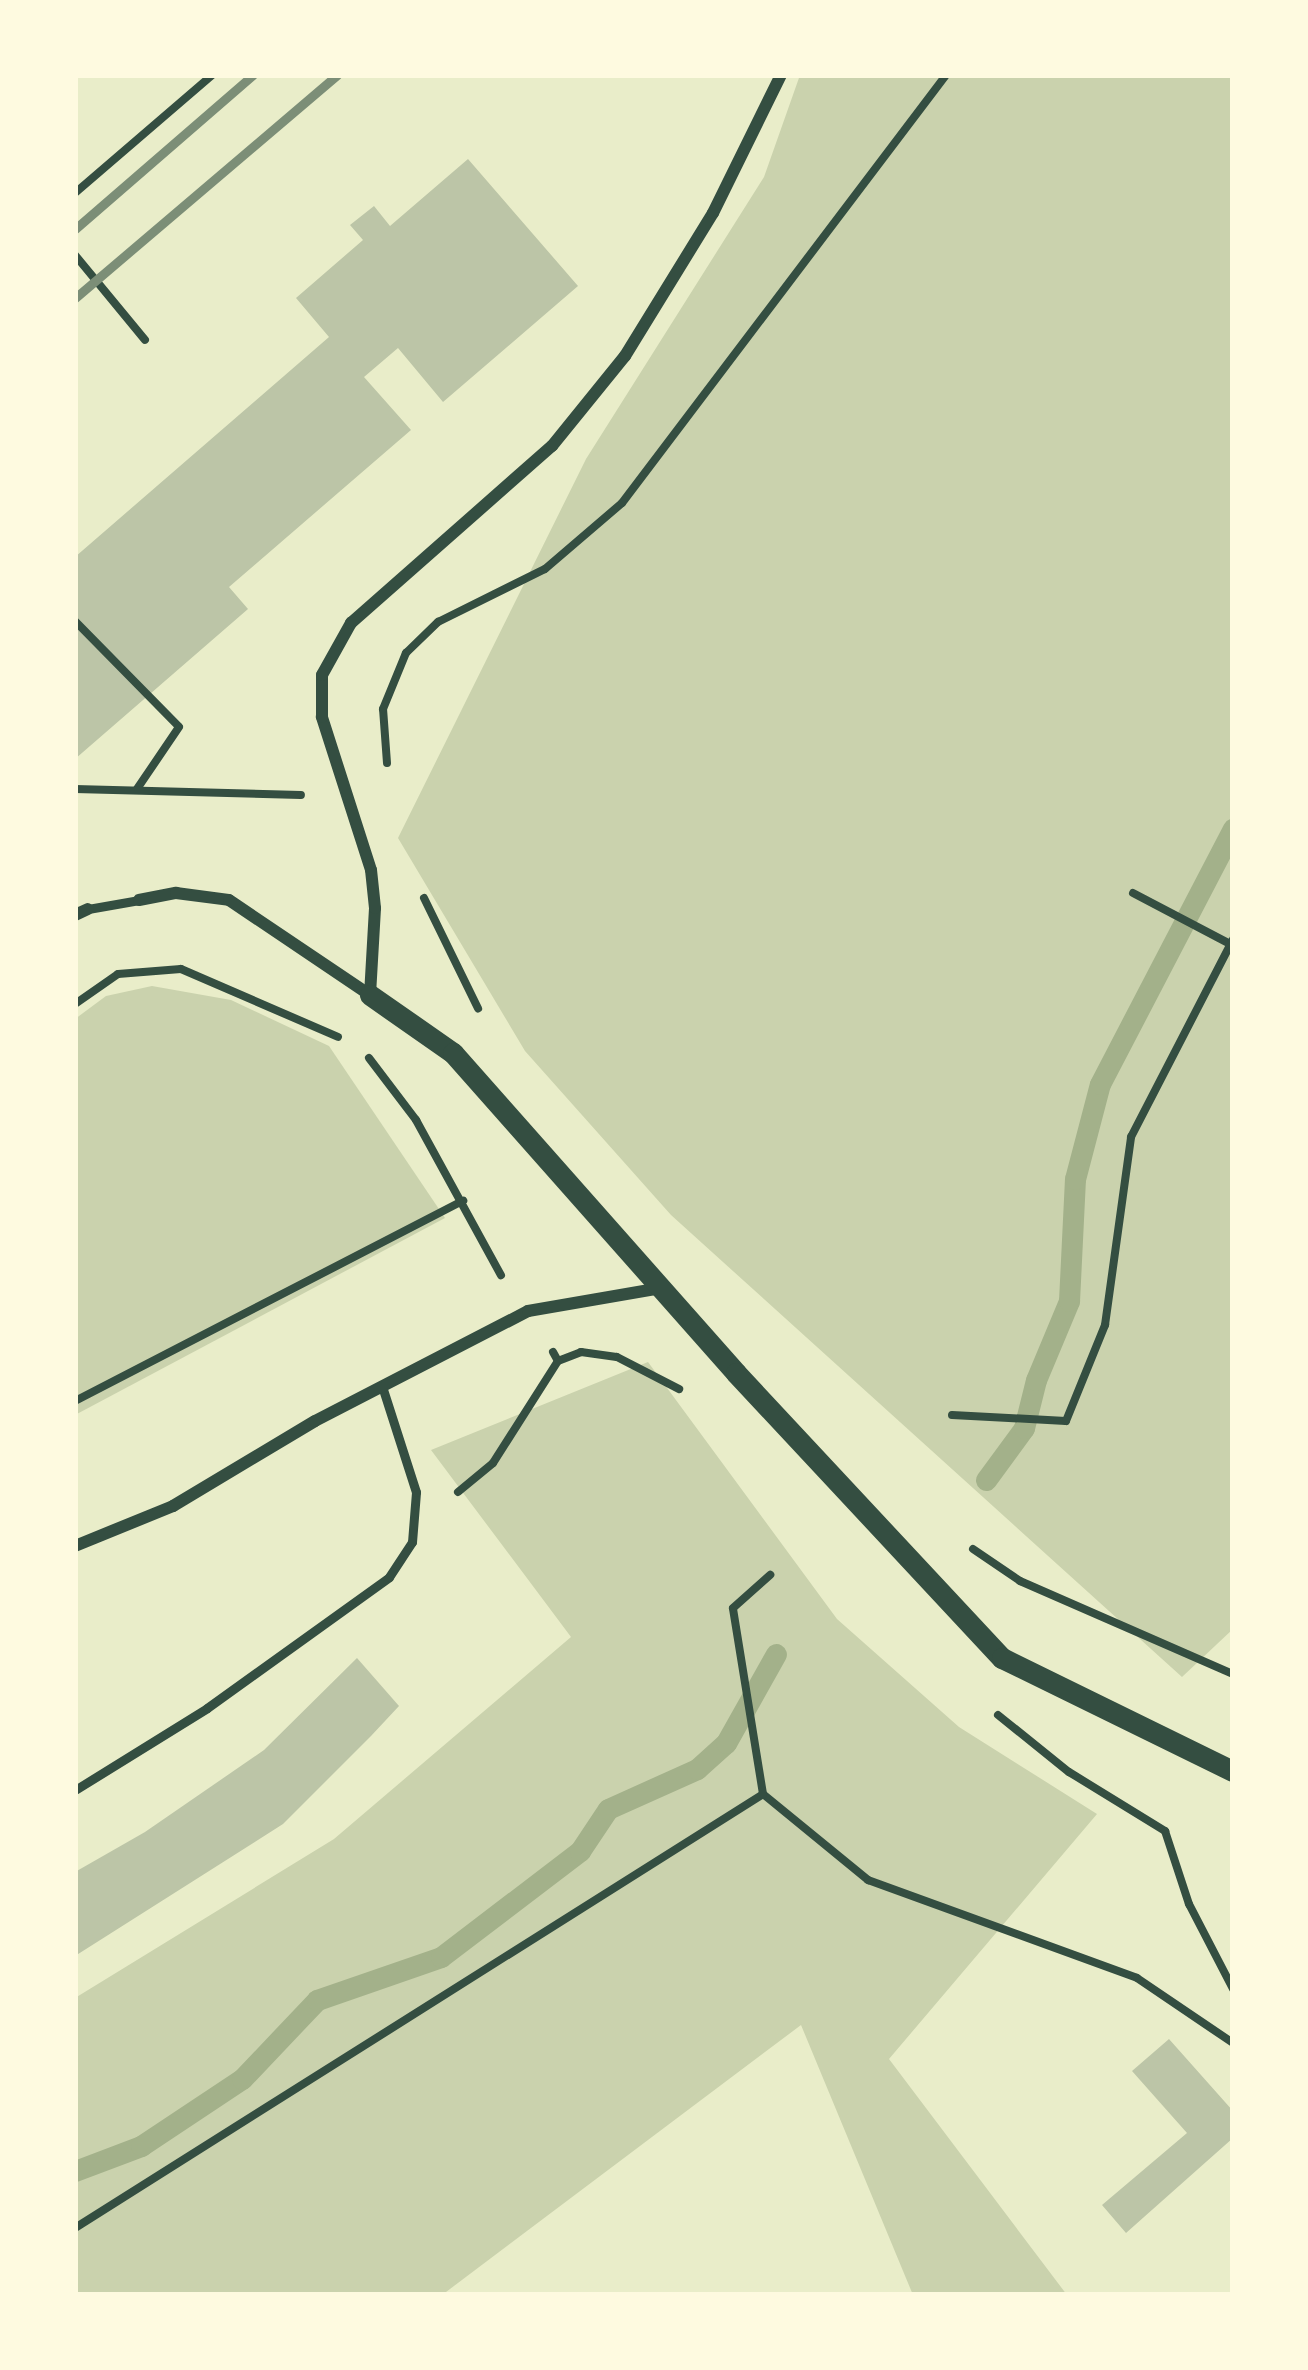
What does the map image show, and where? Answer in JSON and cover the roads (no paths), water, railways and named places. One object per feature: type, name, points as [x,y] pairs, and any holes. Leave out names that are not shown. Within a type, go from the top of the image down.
[{"type":"street","points":[[370,995],[375,908],[371,870],[322,717],[322,675],[351,623],[552,446],[625,356],[713,213],[781,75]]},
{"type":"street","points":[[139,899],[176,893],[229,900],[452,1053],[736,1373],[1002,1658],[1233,1772]]},
{"type":"street","points":[[75,1546],[173,1506],[382,1386],[528,1311],[664,1288]]},
{"type":"lane","points":[[81,912],[139,899]]},
{"type":"lane","points":[[75,1790],[207,1708],[388,1577],[412,1542],[415,1502],[382,1386]]},
{"type":"waterway","points":[[986,1480],[1024,1428],[1036,1380],[1069,1301],[1075,1179],[1100,1084],[1233,829]]},
{"type":"waterway","points":[[75,2171],[141,2146],[242,2079],[317,2000],[441,1957],[580,1851],[608,1809],[697,1769],[726,1743],[776,1654]]},
{"type":"railway","points":[[75,229],[253,75]]},
{"type":"railway","points":[[75,298],[337,75]]}]
